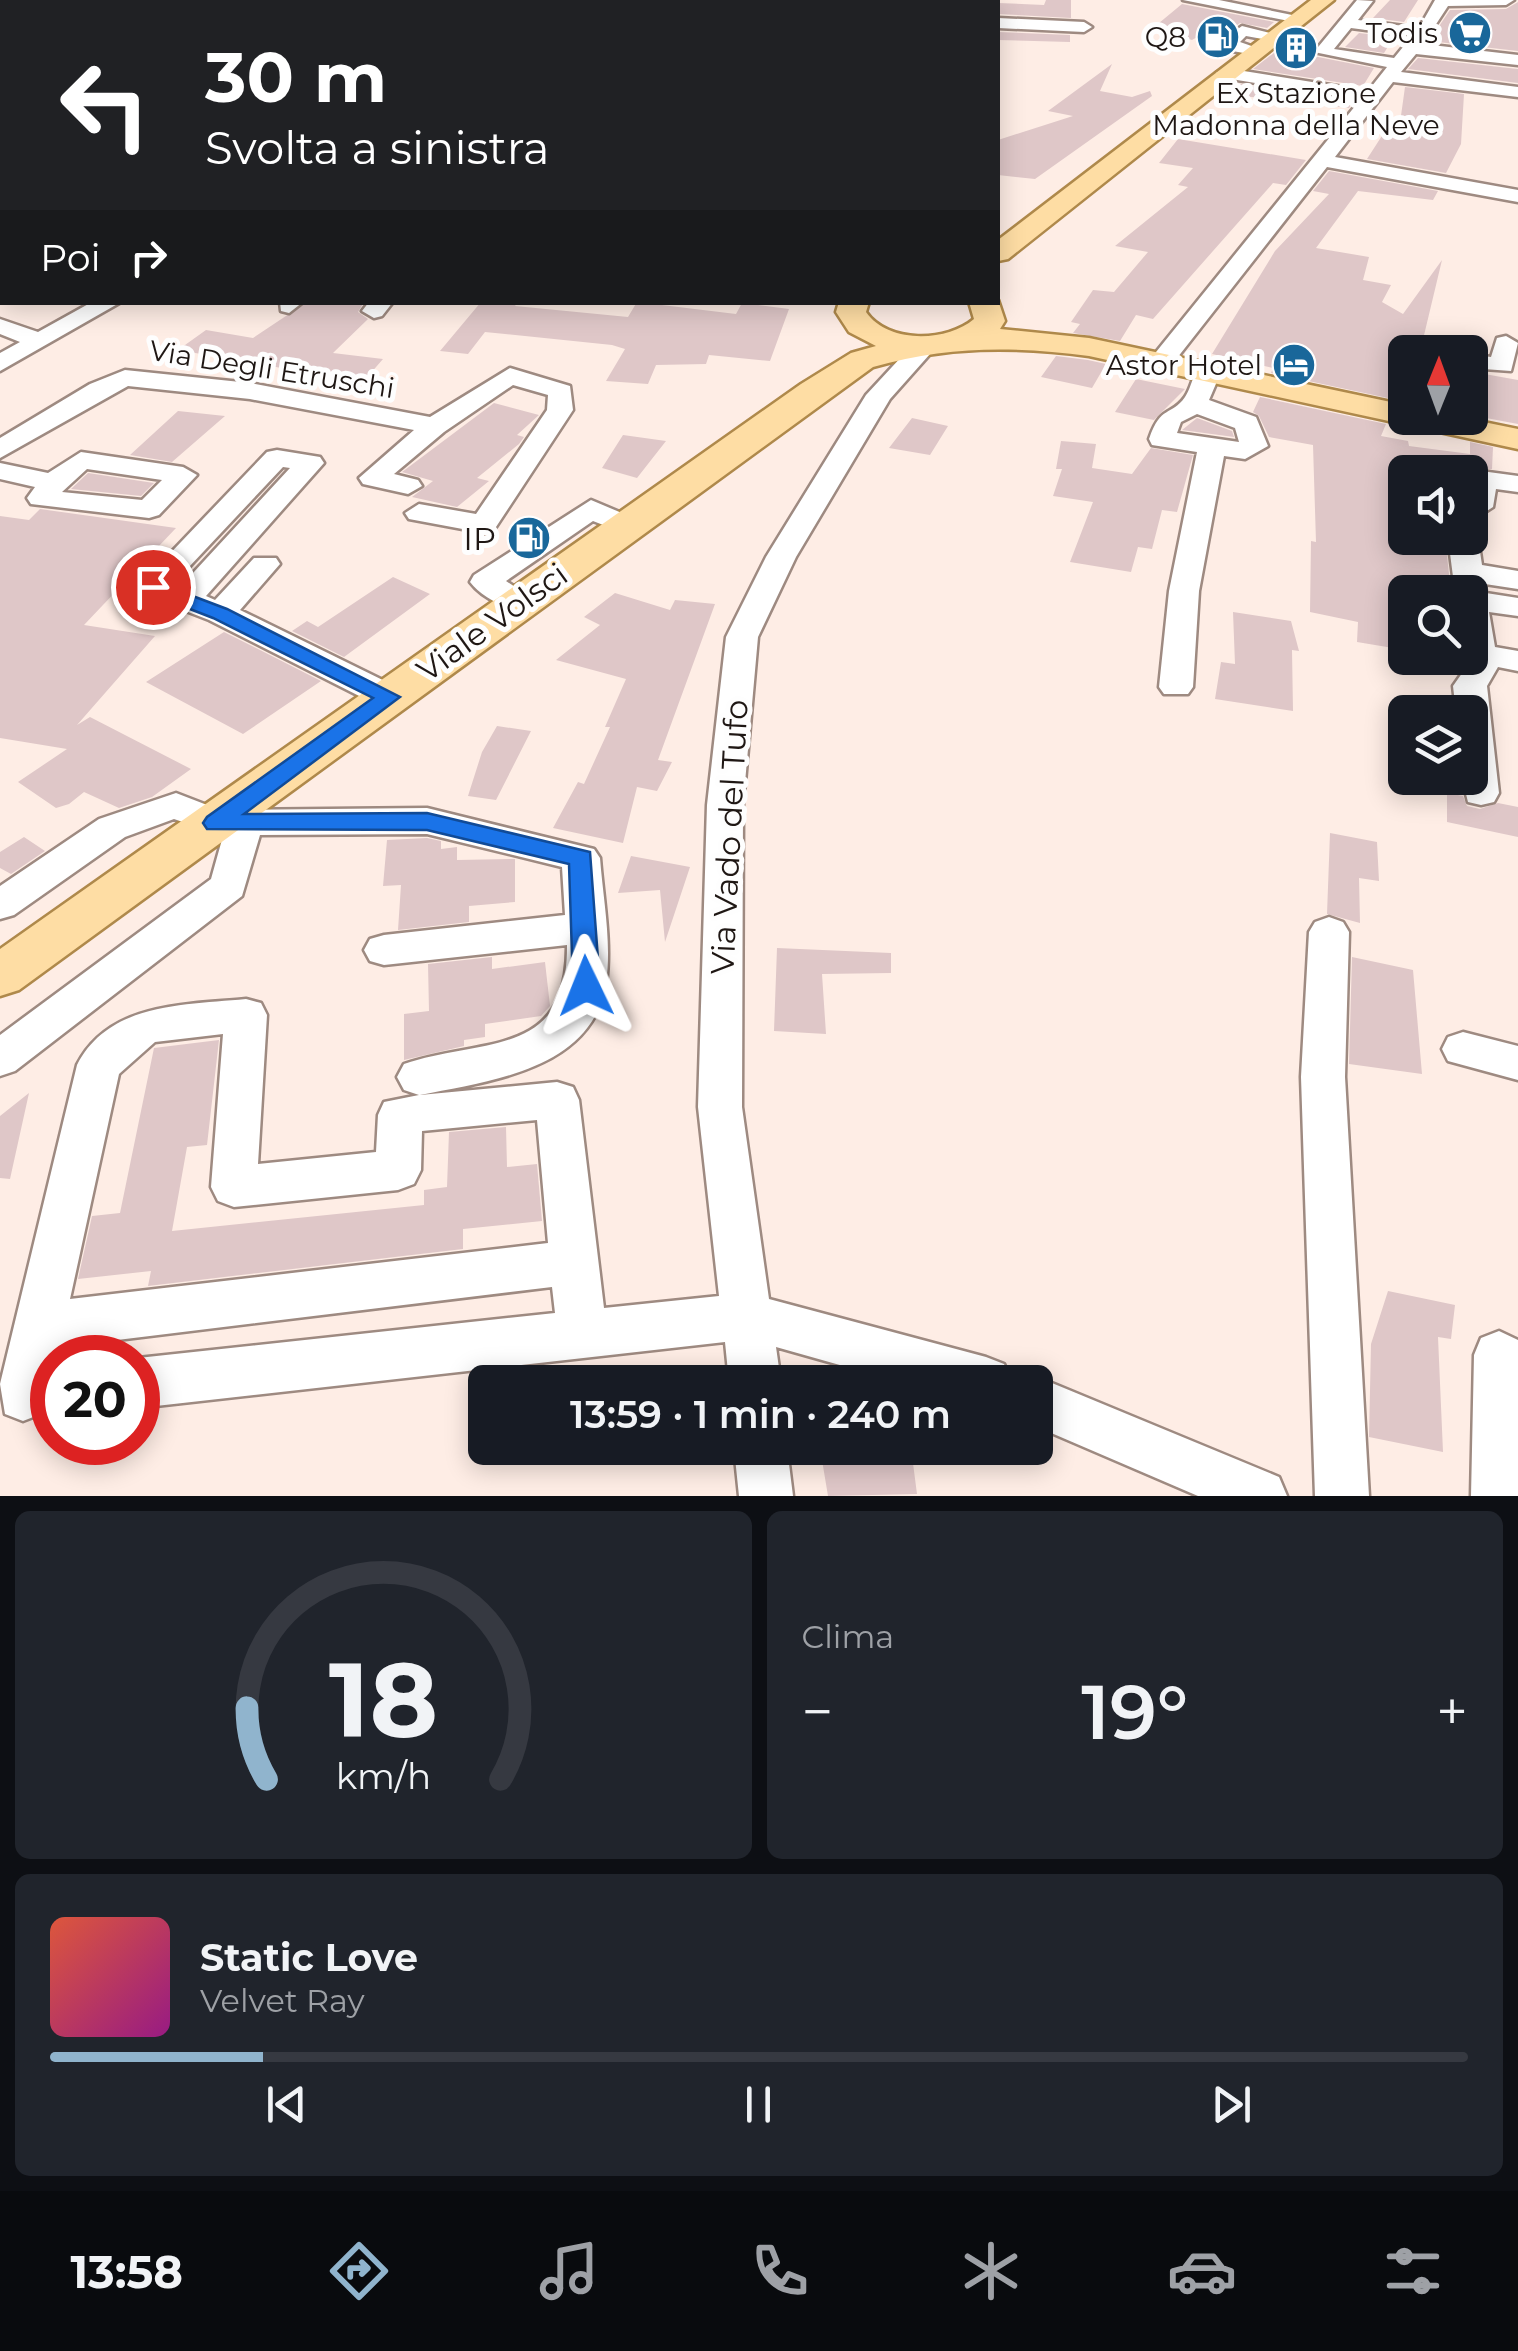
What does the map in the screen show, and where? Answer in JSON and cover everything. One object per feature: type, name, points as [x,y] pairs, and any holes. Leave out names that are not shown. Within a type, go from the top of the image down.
[{"type":"main road","points":[[1000,250],[1324,0]]},
{"type":"main road","points":[[970,338],[984,330],[987,307],[1030,331],[1089,347],[1388,411]]},
{"type":"main road","points":[[850,311],[879,337],[923,344],[970,338],[1025,338],[1089,347]]},
{"type":"main road","name":"Viale Volsci","points":[[840,374],[859,349],[850,311]]},
{"type":"main road","name":"Viale Volsci","points":[[0,976],[230,823],[389,697],[840,374],[888,350],[923,344]]},
{"type":"main road","points":[[1488,432],[1518,439]]},
{"type":"street","points":[[1191,0],[1299,18]]},
{"type":"street","points":[[1162,362],[1373,97],[1443,0],[1506,0]]},
{"type":"street","points":[[1365,1],[1322,52],[1518,60]]},
{"type":"street","points":[[1346,22],[1404,56],[1518,92]]},
{"type":"street","points":[[1000,23],[1084,27]]},
{"type":"street","points":[[1404,56],[1518,78]]},
{"type":"street","points":[[1225,73],[1373,97]]},
{"type":"street","points":[[1320,160],[1518,196]]},
{"type":"street","points":[[0,363],[105,305]]},
{"type":"street","points":[[0,326],[40,341]]},
{"type":"street","name":"Via Vado del Tufo","points":[[752,1365],[720,1106],[725,804],[742,637],[782,557],[878,396],[923,344]]},
{"type":"street","points":[[1488,364],[1502,366],[1506,344]]},
{"type":"street","points":[[1195,404],[1247,423],[1254,446],[1245,451],[1162,439],[1169,418],[1195,404],[1208,372]]},
{"type":"street","points":[[510,376],[561,391],[560,410],[484,524],[414,500],[374,478],[435,426],[510,376]]},
{"type":"street","name":"Via Degli Etruschi","points":[[0,450],[99,389],[125,378],[250,391],[435,426]]},
{"type":"street","points":[[1176,687],[1184,591],[1212,448]]},
{"type":"street","points":[[186,598],[310,463],[277,458],[153,587],[186,598],[389,697]]},
{"type":"street","points":[[0,471],[54,483]]},
{"type":"street","points":[[1488,480],[1518,484]]},
{"type":"street","points":[[220,614],[266,564]]},
{"type":"street","points":[[1488,584],[1518,580]]},
{"type":"street","points":[[1488,594],[1518,607]]},
{"type":"street","points":[[1488,655],[1518,661]]},
{"type":"street","points":[[0,904],[112,828],[176,805],[230,823],[427,821],[581,858],[586,986],[564,1031],[499,1061],[419,1076]]},
{"type":"street","points":[[0,1059],[228,886],[230,823]]},
{"type":"street","points":[[0,916],[41,947]]},
{"type":"street","points":[[384,950],[584,928]]},
{"type":"street","points":[[1329,932],[1323,1077],[1342,1496]]},
{"type":"street","points":[[25,1396],[99,1065],[144,1026],[246,1016],[234,1187],[398,1170],[400,1116],[557,1100],[582,1334]]},
{"type":"street","points":[[1463,1049],[1518,1063]]},
{"type":"street","points":[[39,1326],[575,1262]]},
{"type":"street","points":[[160,1381],[748,1316],[925,1365]]},
{"type":"street","points":[[1498,1496],[1499,1355]]},
{"type":"street","points":[[1053,1408],[1119,1432],[1260,1496]]},
{"type":"street","points":[[763,1465],[766,1496]]},
{"type":"building","points":[[1046,0],[1071,0],[1071,18],[1000,14],[1000,3],[1044,5]]},
{"type":"building","points":[[1390,0],[1418,0],[1404,22],[1373,18]]},
{"type":"building","points":[[1518,2],[1518,51],[1429,41],[1450,10],[1506,9]]},
{"type":"building","points":[[1182,4],[1274,22],[1267,28],[1240,23],[1218,39],[1199,36],[1192,40],[1153,28]]},
{"type":"building","points":[[1000,32],[1070,35],[1070,42],[1000,40]]},
{"type":"building","points":[[1359,33],[1394,37],[1384,53],[1345,47]]},
{"type":"building","points":[[1288,42],[1314,46],[1313,56],[1374,68],[1363,86],[1253,69]]},
{"type":"building","points":[[1418,58],[1518,69],[1518,83],[1408,69]]},
{"type":"building","points":[[1112,64],[1100,91],[1132,97],[1150,91],[1152,96],[1035,179],[1000,175],[1000,139],[1073,116],[1048,111]]},
{"type":"building","points":[[1235,83],[1352,103],[1349,108],[1225,94]]},
{"type":"building","points":[[1405,87],[1464,94],[1461,144],[1446,173],[1367,159],[1387,128],[1399,130]]},
{"type":"building","points":[[1178,139],[1306,160],[1286,185],[1273,183],[1153,319],[1136,315],[1120,341],[1073,333],[1080,324],[1071,322],[1093,290],[1114,292],[1148,252],[1115,246],[1188,187],[1178,185],[1193,168],[1159,163]]},
{"type":"building","points":[[1329,171],[1438,191],[1433,200],[1358,191],[1316,248],[1369,257],[1363,280],[1391,285],[1382,302],[1403,314],[1442,260],[1424,335],[1388,335],[1388,398],[1271,373],[1273,368],[1212,354],[1275,251],[1329,194],[1313,191]]},
{"type":"building","points":[[302,305],[362,305],[358,312],[368,319],[333,353],[383,359],[363,382],[178,350],[206,330],[253,338]]},
{"type":"building","points":[[478,305],[628,317],[635,305],[736,314],[741,305],[789,309],[770,361],[709,355],[706,364],[656,365],[648,384],[606,381],[625,349],[612,345],[485,332],[468,354],[440,351]]},
{"type":"building","points":[[1056,356],[1106,364],[1092,388],[1041,377]]},
{"type":"building","points":[[1488,375],[1518,380],[1518,424],[1488,418]]},
{"type":"building","points":[[1136,379],[1185,389],[1154,420],[1115,412]]},
{"type":"building","points":[[1260,397],[1386,424],[1381,436],[1408,441],[1409,446],[1470,454],[1470,442],[1493,447],[1492,469],[1488,469],[1488,455],[1388,455],[1388,555],[1447,555],[1449,575],[1388,575],[1388,647],[1357,642],[1358,622],[1310,612],[1311,541],[1316,542],[1313,445],[1269,437],[1253,412]]},
{"type":"building","points":[[494,403],[539,415],[517,435],[524,437],[519,444],[477,478],[489,481],[457,507],[412,497],[433,481],[402,472]]},
{"type":"building","points":[[178,411],[225,416],[172,462],[130,455]]},
{"type":"building","points":[[912,418],[948,426],[930,455],[889,448]]},
{"type":"building","points":[[1197,418],[1232,431],[1234,437],[1182,430]]},
{"type":"building","points":[[623,435],[666,441],[637,478],[602,468]]},
{"type":"building","points":[[1061,441],[1096,444],[1092,468],[1132,474],[1151,448],[1193,455],[1177,512],[1162,510],[1152,549],[1138,547],[1131,572],[1070,562],[1093,502],[1053,496],[1062,469],[1056,469]]},
{"type":"building","points":[[88,473],[154,483],[141,496],[71,489]]},
{"type":"building","points":[[40,509],[176,528],[84,625],[155,636],[77,725],[90,717],[191,769],[152,797],[119,808],[84,792],[56,808],[18,782],[67,749],[0,738],[0,516],[29,520]]},
{"type":"building","points":[[393,577],[430,594],[344,657],[292,631],[307,621],[318,627]]},
{"type":"building","points":[[615,593],[670,610],[675,600],[715,604],[658,760],[672,762],[657,791],[637,787],[623,843],[553,828],[578,782],[584,784],[626,679],[556,660],[600,625],[584,617]]},
{"type":"building","points":[[1233,612],[1291,621],[1299,651],[1292,650],[1293,711],[1215,699],[1221,662],[1235,664]]},
{"type":"building","points":[[224,632],[321,681],[243,734],[146,682]]},
{"type":"building","points":[[497,726],[531,731],[496,800],[468,796],[482,752]]},
{"type":"building","points":[[1447,795],[1463,796],[1467,806],[1480,809],[1498,803],[1518,807],[1518,837],[1447,822]]},
{"type":"building","points":[[1330,833],[1377,842],[1379,881],[1359,878],[1360,923],[1327,914]]},
{"type":"building","points":[[24,837],[45,851],[11,874],[0,868],[0,852]]},
{"type":"building","points":[[387,840],[441,841],[441,849],[457,847],[457,860],[515,859],[515,902],[469,906],[469,922],[398,930],[401,885],[383,886]]},
{"type":"building","points":[[631,856],[690,867],[665,942],[660,890],[618,893]]},
{"type":"building","points":[[777,948],[891,953],[891,973],[822,974],[826,1034],[774,1031]]},
{"type":"building","points":[[492,957],[492,969],[545,962],[550,1006],[541,1016],[485,1024],[485,1037],[464,1040],[464,1046],[404,1060],[404,1014],[429,1011],[428,964]]},
{"type":"building","points":[[1352,957],[1413,970],[1422,1074],[1349,1064]]},
{"type":"building","points":[[219,1040],[207,1145],[187,1147],[172,1231],[424,1205],[424,1190],[447,1187],[449,1132],[506,1127],[507,1167],[537,1164],[542,1221],[463,1229],[463,1249],[148,1286],[151,1271],[78,1279],[92,1216],[120,1213],[154,1048]]},
{"type":"building","points":[[29,1093],[10,1179],[0,1178],[0,1116]]},
{"type":"building","points":[[1388,1291],[1455,1305],[1451,1339],[1438,1337],[1443,1452],[1369,1437],[1371,1344]]},
{"type":"building","points":[[823,1465],[913,1465],[917,1494],[828,1496]]},
{"type":"place","name":"Todis","points":[[1470,33]]},
{"type":"place","name":"Q8","points":[[1218,37]]},
{"type":"place","name":"Ex Stazione Madonna della Neve","points":[[1296,48]]},
{"type":"place","name":"Astor Hotel","points":[[1294,365]]},
{"type":"place","name":"IP","points":[[529,538]]},
{"type":"route","points":[[153,587],[186,598],[389,697],[216,823],[427,821],[581,858],[586,986]]}]
